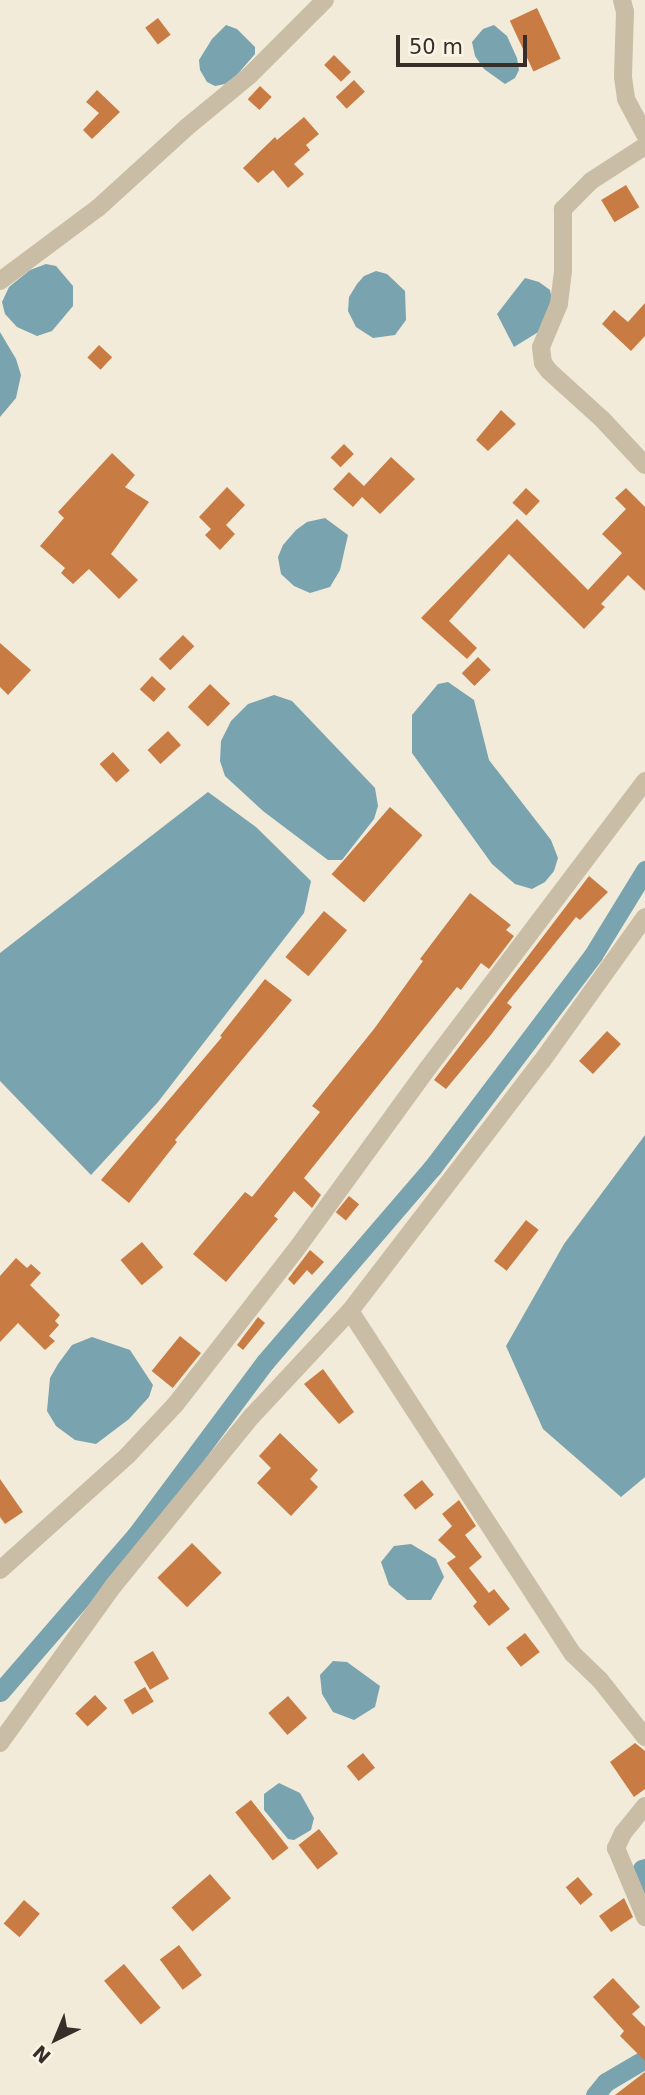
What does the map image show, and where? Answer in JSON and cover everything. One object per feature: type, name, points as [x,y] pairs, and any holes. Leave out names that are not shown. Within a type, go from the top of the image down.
[{"type":"street","points":[[0,281],[98,208],[187,127],[250,75],[325,0]]},
{"type":"street","points":[[622,0],[625,12],[623,77],[626,99],[645,134]]},
{"type":"street","points":[[645,146],[591,180],[563,209],[563,271],[559,304],[541,347],[543,363],[549,371],[602,419],[645,465]]},
{"type":"street","points":[[0,1570],[128,1455],[175,1405],[295,1251],[457,1029],[645,781]]},
{"type":"street","points":[[0,1744],[122,1575],[252,1416],[350,1311],[542,1061],[645,917]]},
{"type":"street","points":[[350,1311],[573,1654],[600,1680],[645,1737]]},
{"type":"street","points":[[645,1806],[623,1833],[616,1847],[645,1917]]},
{"type":"water","points":[[226,25],[237,29],[255,47],[255,54],[236,76],[225,84],[215,86],[207,82],[200,70],[199,60],[212,39]]},
{"type":"water","points":[[494,25],[507,36],[517,58],[519,70],[515,78],[505,84],[484,69],[475,56],[472,42],[483,29]]},
{"type":"water","points":[[46,264],[56,266],[73,286],[73,306],[52,331],[37,336],[17,327],[5,314],[2,302],[9,287],[30,270]]},
{"type":"water","points":[[376,271],[387,274],[405,291],[406,320],[395,335],[373,338],[356,327],[348,311],[349,297],[357,284],[364,276]]},
{"type":"water","points":[[525,278],[539,282],[550,290],[552,300],[540,331],[514,347],[497,314]]},
{"type":"water","points":[[0,332],[16,359],[21,375],[16,398],[0,417]]},
{"type":"water","points":[[325,518],[348,535],[340,570],[330,587],[310,593],[294,586],[281,574],[278,557],[283,545],[296,530],[307,522]]},
{"type":"water","points":[[448,682],[474,700],[489,760],[551,840],[558,858],[554,871],[545,882],[532,889],[515,884],[492,864],[412,753],[412,715],[438,684]]},
{"type":"water","points":[[274,695],[292,701],[375,788],[378,806],[374,819],[342,860],[328,860],[263,811],[225,776],[220,761],[221,741],[231,721],[248,704]]},
{"type":"water","points":[[208,792],[256,827],[311,881],[304,913],[158,1102],[91,1175],[0,1081],[0,953]]},
{"type":"water","points":[[645,1135],[645,1477],[621,1497],[543,1429],[506,1346],[564,1244]]},
{"type":"water","points":[[92,1337],[130,1350],[153,1385],[149,1397],[129,1419],[96,1444],[75,1440],[56,1426],[47,1411],[50,1378],[58,1364],[72,1345]]},
{"type":"water","points":[[411,1544],[436,1559],[444,1577],[431,1600],[407,1600],[389,1585],[381,1562],[394,1546]]},
{"type":"water","points":[[333,1661],[347,1662],[380,1686],[375,1707],[354,1720],[333,1712],[322,1694],[320,1675]]},
{"type":"water","points":[[279,1783],[300,1793],[314,1818],[311,1830],[294,1840],[288,1839],[264,1810],[264,1794]]},
{"type":"building","points":[[537,8],[561,59],[533,71],[510,21]]},
{"type":"building","points":[[158,18],[171,35],[158,44],[145,28]]},
{"type":"building","points":[[334,55],[351,72],[341,82],[324,65]]},
{"type":"building","points":[[354,80],[365,92],[347,109],[336,97]]},
{"type":"building","points":[[260,86],[272,97],[259,110],[248,99]]},
{"type":"building","points":[[97,90],[120,112],[92,139],[83,130],[99,113],[86,102]]},
{"type":"building","points":[[304,117],[319,134],[306,145],[310,150],[294,164],[304,174],[288,188],[273,170],[258,183],[243,168],[275,137],[277,140]]},
{"type":"building","points":[[626,185],[639,207],[615,222],[601,200]]},
{"type":"building","points":[[645,303],[645,336],[631,351],[602,324],[614,310],[628,322]]},
{"type":"building","points":[[99,345],[112,357],[101,370],[87,357]]},
{"type":"building","points":[[501,410],[516,424],[488,451],[476,440]]},
{"type":"building","points":[[344,444],[354,454],[340,467],[331,457]]},
{"type":"building","points":[[112,453],[135,475],[125,487],[149,502],[111,554],[138,580],[119,599],[89,569],[73,584],[61,573],[65,568],[40,546],[64,518],[58,512]]},
{"type":"building","points":[[391,457],[415,479],[380,514],[362,497],[353,507],[333,489],[349,472],[364,486]]},
{"type":"building","points":[[227,487],[245,505],[226,525],[235,534],[220,550],[205,535],[211,529],[199,517]]},
{"type":"building","points":[[526,488],[540,501],[526,516],[512,503]]},
{"type":"building","points":[[626,488],[645,507],[645,591],[628,575],[601,604],[605,607],[584,629],[509,554],[449,621],[477,648],[467,659],[421,618],[517,519],[588,590],[622,553],[602,534],[626,509],[615,498]]},
{"type":"building","points":[[183,635],[194,646],[170,670],[159,659]]},
{"type":"building","points":[[0,643],[31,670],[8,695],[0,687]]},
{"type":"building","points":[[478,657],[491,670],[474,686],[462,673]]},
{"type":"building","points":[[152,676],[166,689],[154,702],[140,689]]},
{"type":"building","points":[[210,684],[230,703],[208,726],[188,707]]},
{"type":"building","points":[[168,731],[181,745],[160,764],[148,750]]},
{"type":"building","points":[[113,752],[130,771],[116,783],[100,764]]},
{"type":"building","points":[[390,807],[422,835],[364,902],[332,874]]},
{"type":"building","points":[[589,876],[608,892],[580,920],[576,917],[507,1003],[512,1007],[446,1089],[434,1080]]},
{"type":"building","points":[[470,893],[511,925],[506,930],[514,936],[489,969],[481,963],[461,990],[457,987],[304,1178],[321,1195],[312,1208],[294,1191],[274,1216],[278,1219],[226,1282],[193,1254],[245,1192],[252,1197],[320,1112],[312,1106],[374,1029],[423,961],[420,959]]},
{"type":"building","points":[[324,911],[347,930],[308,976],[285,957]]},
{"type":"building","points":[[265,979],[292,1000],[175,1140],[177,1142],[129,1203],[101,1180],[222,1037],[220,1036]]},
{"type":"building","points":[[607,1031],[621,1044],[593,1074],[579,1061]]},
{"type":"building","points":[[349,1196],[359,1204],[346,1221],[336,1212]]},
{"type":"building","points":[[526,1220],[539,1230],[507,1271],[494,1261]]},
{"type":"building","points":[[142,1242],[163,1267],[142,1285],[121,1260]]},
{"type":"building","points":[[310,1250],[324,1262],[312,1275],[307,1270],[294,1285],[288,1279]]},
{"type":"building","points":[[16,1258],[27,1268],[31,1264],[41,1273],[30,1285],[60,1315],[55,1321],[59,1325],[49,1336],[55,1341],[45,1350],[18,1323],[0,1342],[0,1276]]},
{"type":"building","points":[[258,1317],[265,1323],[243,1350],[237,1345]]},
{"type":"building","points":[[180,1336],[201,1353],[173,1388],[152,1371]]},
{"type":"building","points":[[323,1369],[354,1412],[339,1424],[304,1384]]},
{"type":"building","points":[[280,1433],[318,1470],[310,1479],[318,1487],[291,1516],[257,1483],[271,1468],[259,1456]]},
{"type":"building","points":[[0,1479],[23,1512],[5,1524],[0,1517]]},
{"type":"building","points":[[422,1480],[434,1495],[415,1510],[403,1495]]},
{"type":"building","points":[[459,1500],[476,1526],[465,1535],[482,1557],[469,1568],[489,1593],[494,1589],[510,1609],[489,1626],[473,1606],[477,1602],[447,1563],[456,1557],[438,1540],[452,1526],[442,1514]]},
{"type":"building","points":[[192,1543],[222,1573],[187,1607],[157,1578]]},
{"type":"building","points":[[525,1633],[540,1652],[521,1667],[506,1648]]},
{"type":"building","points":[[153,1651],[169,1679],[150,1690],[134,1662]]},
{"type":"building","points":[[145,1687],[154,1702],[132,1714],[124,1700]]},
{"type":"building","points":[[95,1695],[107,1708],[88,1727],[75,1713]]},
{"type":"building","points":[[288,1696],[307,1718],[287,1735],[268,1713]]},
{"type":"building","points":[[635,1743],[645,1751],[645,1789],[634,1797],[610,1762]]},
{"type":"building","points":[[363,1753],[375,1768],[359,1781],[347,1766]]},
{"type":"building","points":[[251,1800],[289,1848],[273,1860],[235,1812]]},
{"type":"building","points":[[319,1829],[338,1853],[318,1869],[299,1845]]},
{"type":"building","points":[[210,1874],[231,1898],[193,1932],[172,1907]]},
{"type":"building","points":[[578,1877],[593,1895],[581,1905],[566,1887]]},
{"type":"building","points":[[624,1898],[633,1917],[611,1932],[599,1916]]},
{"type":"building","points":[[24,1900],[40,1914],[20,1937],[4,1923]]},
{"type":"building","points":[[179,1945],[202,1975],[183,1990],[160,1959]]},
{"type":"building","points":[[124,1964],[161,2008],[141,2024],[104,1981]]},
{"type":"building","points":[[613,1978],[640,2007],[632,2014],[645,2027],[645,2061],[620,2036],[624,2031],[593,1997]]},
{"type":"building","points":[[645,2072],[645,2095],[615,2095]]},
{"type":"waterway","points":[[0,1692],[136,1535],[265,1362],[432,1168],[593,955],[645,870]]},
{"type":"waterway","points":[[645,1868],[642,1869],[645,1888]]},
{"type":"waterway","points":[[595,2095],[606,2082],[645,2059]]}]
